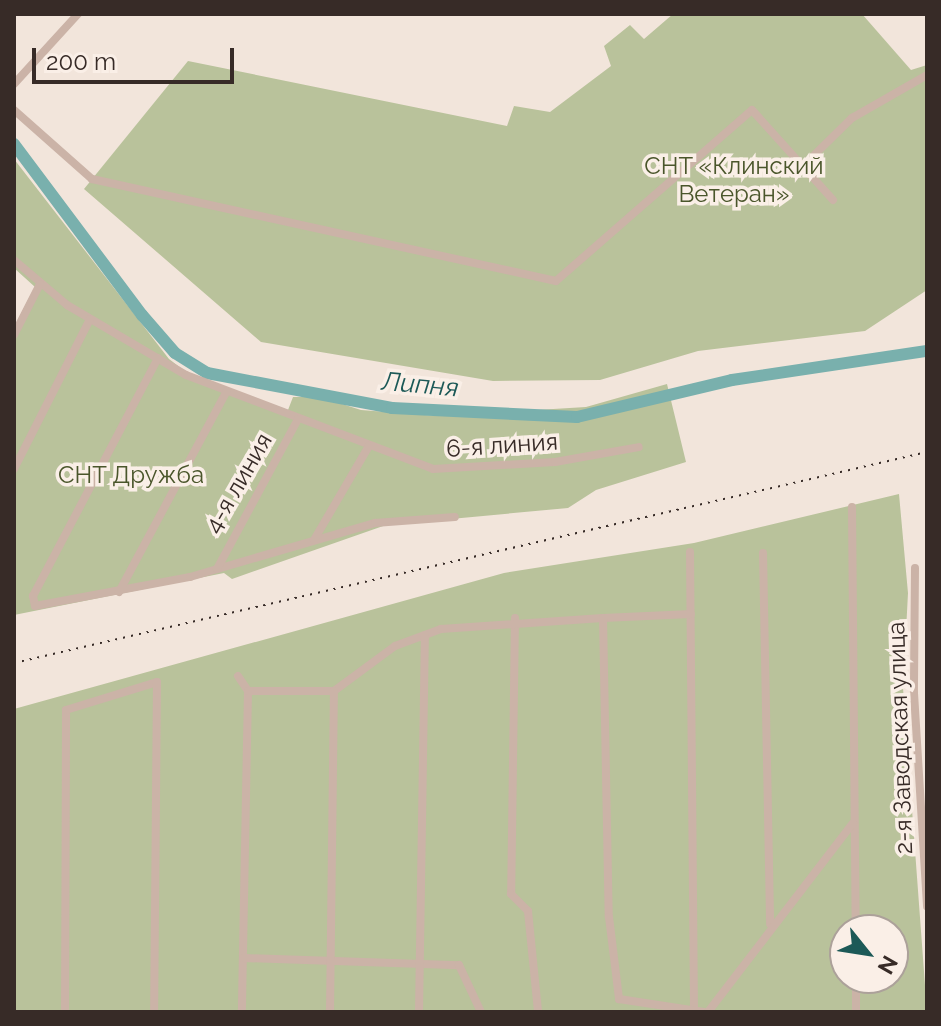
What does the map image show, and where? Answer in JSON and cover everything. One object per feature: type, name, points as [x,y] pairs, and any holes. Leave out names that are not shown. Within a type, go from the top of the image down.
[{"type":"street","points":[[14,84],[78,14]]},
{"type":"street","points":[[803,166],[852,118],[927,75]]},
{"type":"street","points":[[14,110],[92,179],[556,281],[752,110],[833,200]]},
{"type":"street","name":"6-я линия","points":[[14,260],[40,284],[90,319],[158,358],[227,391],[443,471],[639,447]]},
{"type":"street","points":[[14,335],[40,284]]},
{"type":"street","points":[[14,469],[90,319]]},
{"type":"street","points":[[158,358],[33,596],[39,607],[217,569],[383,521],[455,517]]},
{"type":"street","points":[[119,592],[227,391]]},
{"type":"street","name":"4-я линия","points":[[217,569],[298,419]]},
{"type":"street","points":[[314,540],[369,446]]},
{"type":"street","points":[[852,507],[856,914]]},
{"type":"street","points":[[690,552],[694,1008]]},
{"type":"street","points":[[763,553],[770,924]]},
{"type":"street","name":"2-я Заводская улица","points":[[915,568],[914,693],[927,907]]},
{"type":"street","points":[[248,691],[334,691],[395,646],[425,635],[515,618],[691,614]]},
{"type":"street","points":[[515,618],[511,894],[528,911],[538,1012]]},
{"type":"street","points":[[603,618],[608,902],[619,999],[629,1006],[694,1008],[706,1012],[770,924],[853,823]]},
{"type":"street","points":[[419,1012],[425,635]]},
{"type":"street","points":[[238,676],[248,691],[242,1012]]},
{"type":"street","points":[[65,1012],[66,710],[157,682],[154,1012]]},
{"type":"street","points":[[330,1012],[334,691]]},
{"type":"street","points":[[243,958],[463,966],[481,1012]]},
{"type":"green space","name":"СНТ «Клинский Ветеран»","points":[[673,14],[862,14],[911,70],[927,65],[927,290],[865,331],[698,351],[600,380],[493,381],[261,342],[84,189],[188,61],[507,126],[514,106],[550,112],[611,66],[604,46],[630,25],[644,39]]},
{"type":"green space","name":"СНТ Дружба","points":[[14,159],[169,359],[190,375],[288,410],[293,397],[320,397],[361,410],[437,416],[586,407],[667,384],[686,462],[596,490],[568,508],[386,525],[232,579],[224,573],[14,615],[14,327],[35,287],[14,268]]},
{"type":"green space","points":[[899,494],[908,593],[903,688],[927,1012],[14,1012],[14,709],[504,573],[694,543]]},
{"type":"waterway","name":"Липня","points":[[14,144],[142,315],[175,353],[207,373],[392,408],[577,417],[732,380],[927,351]]},
{"type":"railway","points":[[14,663],[927,452]]}]
